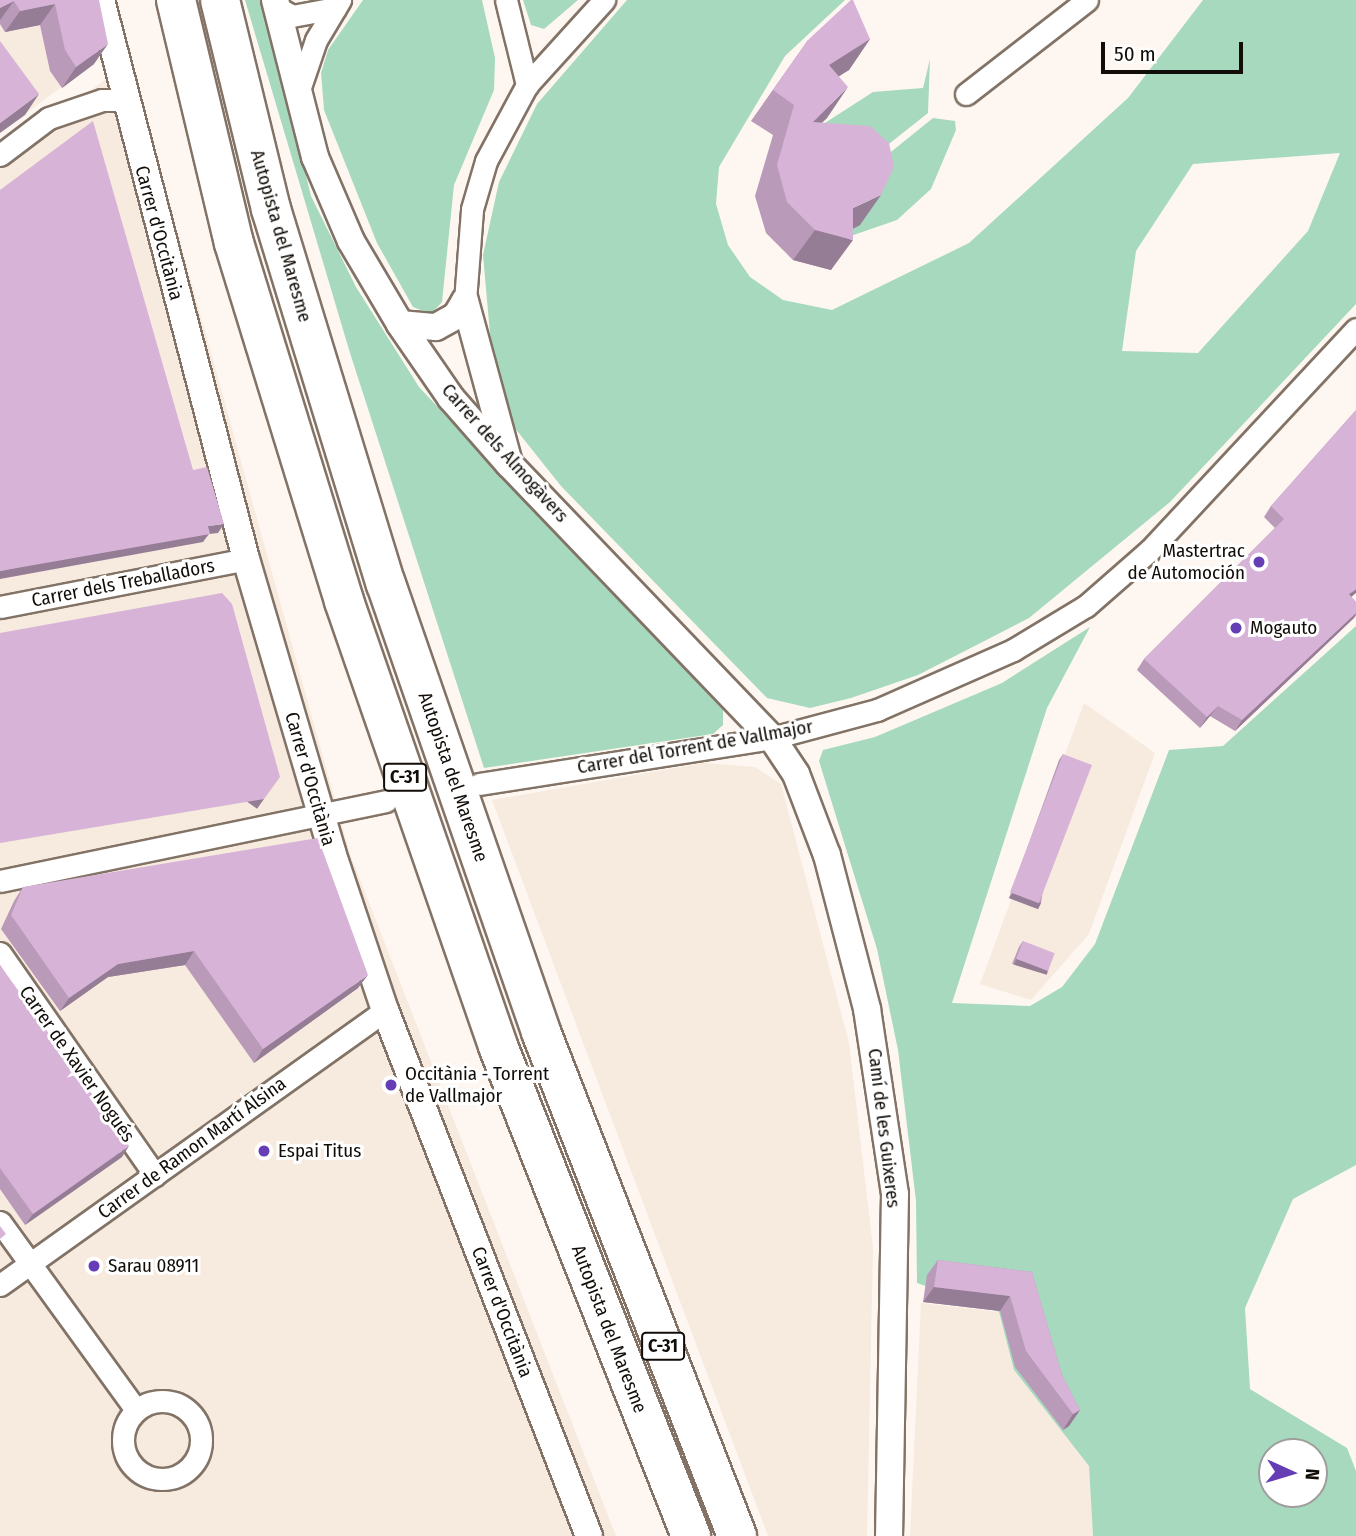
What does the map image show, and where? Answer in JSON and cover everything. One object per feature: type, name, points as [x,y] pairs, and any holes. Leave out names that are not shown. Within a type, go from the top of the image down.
[{"type":"highway","name":"Autopista del Maresme","points":[[176,0],[234,243],[344,601],[498,1046],[691,1536]]},
{"type":"highway","name":"Autopista del Maresme","points":[[220,0],[271,209],[386,584],[541,1032],[737,1536]]},
{"type":"street","name":"Carrer d'Occitània","points":[[100,0],[246,559],[321,817],[385,1010],[589,1536]]},
{"type":"street","points":[[506,0],[527,85]]},
{"type":"street","points":[[509,464],[465,300],[470,223],[482,173],[527,85],[604,0]]},
{"type":"street","points":[[966,94],[1087,0]]},
{"type":"street","points":[[275,3],[292,16],[337,4]]},
{"type":"street","name":"Carrer dels Almogàvers","points":[[275,3],[297,98],[351,241],[400,324],[451,398],[509,464],[772,738]]},
{"type":"street","points":[[297,98],[316,40],[337,4]]},
{"type":"street","points":[[0,155],[49,118],[102,100],[124,100]]},
{"type":"street","points":[[400,324],[436,327],[456,316],[465,300]]},
{"type":"street","name":"Carrer del Torrent de Vallmajor","points":[[479,784],[772,738],[953,682],[1086,606],[1150,550],[1356,329]]},
{"type":"street","name":"Carrer dels Treballadors","points":[[0,607],[246,559]]},
{"type":"street","name":"Camí de les Guixeres","points":[[772,738],[796,774],[827,855],[881,1085],[895,1194],[889,1536]]},
{"type":"street","points":[[0,881],[321,817],[386,801]]},
{"type":"street","name":"Carrer de Xavier Nogués","points":[[0,953],[155,1175]]},
{"type":"street","name":"Carrer de Ramon Martí Alsina","points":[[0,1285],[385,1010]]},
{"type":"street","points":[[0,1222],[136,1410]]},
{"type":"shaded area","points":[[0,0],[75,0],[89,66],[0,133]]},
{"type":"shaded area","points":[[130,61],[350,854],[616,1536],[0,1536],[0,158]]},
{"type":"shaded area","points":[[1084,703],[1155,753],[1089,934],[1031,1000],[980,984]]},
{"type":"shaded area","points":[[704,763],[755,767],[781,784],[849,1043],[873,1248],[867,1536],[768,1536],[492,800]]},
{"type":"shaded area","points":[[921,1303],[999,1312],[1014,1370],[1089,1466],[1093,1536],[910,1536]]},
{"type":"green space","points":[[245,0],[263,0],[311,196],[356,287],[419,387],[723,710],[723,725],[713,734],[484,768],[350,353]]},
{"type":"green space","points":[[363,0],[482,0],[495,58],[494,90],[454,185],[442,302],[431,314],[413,307],[377,243],[324,110],[321,73],[328,50]]},
{"type":"green space","points":[[523,0],[578,0],[544,29],[531,25]]},
{"type":"green space","points":[[627,0],[845,0],[785,56],[719,167],[716,204],[728,245],[750,277],[783,300],[832,310],[969,243],[1128,98],[1203,0],[1356,0],[1356,304],[1170,502],[1029,618],[918,675],[851,698],[810,708],[767,698],[561,486],[510,422],[491,345],[483,255],[499,182],[537,104]],"holes":[[[1340,153],[1308,231],[1198,353],[1122,351],[1136,251],[1193,164]]]},
{"type":"green space","points":[[930,59],[928,113],[861,166],[814,130],[873,92],[923,88]]},
{"type":"green space","points":[[933,118],[955,121],[956,130],[931,189],[897,220],[842,239],[871,207],[866,172]]},
{"type":"green space","points":[[1356,626],[1356,1165],[1293,1199],[1245,1308],[1250,1389],[1347,1448],[1356,1471],[1356,1536],[1093,1536],[1089,1466],[1014,1370],[999,1312],[917,1283],[916,1201],[898,1050],[877,949],[819,761],[823,750],[875,737],[1002,683],[1090,627],[1047,708],[952,1003],[1030,1006],[1062,987],[1095,944],[1169,750],[1223,746]]},
{"type":"building","points":[[0,0],[99,0],[108,44],[76,67],[65,50],[55,4],[20,11],[14,1],[0,8]]},
{"type":"building","points":[[851,0],[870,39],[829,65],[848,87],[813,122],[870,126],[889,143],[894,167],[881,195],[853,208],[853,240],[815,230],[787,202],[777,165],[794,105],[773,90],[808,40]]},
{"type":"building","points":[[0,41],[39,94],[0,123]]},
{"type":"building","points":[[93,121],[193,470],[207,467],[224,524],[208,526],[210,534],[0,571],[0,190]]},
{"type":"building","points":[[1356,410],[1356,589],[1349,594],[1356,602],[1356,613],[1242,720],[1218,706],[1207,717],[1144,659],[1284,519],[1271,506]]},
{"type":"building","points":[[222,593],[232,604],[280,777],[264,799],[0,843],[0,633]]},
{"type":"building","points":[[1063,754],[1092,765],[1039,903],[1010,892]]},
{"type":"building","points":[[318,838],[368,975],[263,1049],[194,951],[118,964],[69,998],[11,915],[23,887]]},
{"type":"building","points":[[1023,941],[1055,953],[1048,971],[1016,959]]},
{"type":"building","points":[[0,965],[129,1146],[33,1214],[0,1168]]},
{"type":"building","points":[[0,1226],[6,1234],[0,1239]]},
{"type":"building","points":[[938,1260],[1032,1272],[1062,1375],[1080,1410],[1073,1414],[1026,1351],[1010,1296],[934,1287]]},
{"type":"place","name":"Mastertrac de Automoción","points":[[1259,562]]},
{"type":"place","name":"Mogauto","points":[[1236,628]]},
{"type":"place","name":"Occitània - Torrent de Vallmajor","points":[[391,1085]]},
{"type":"place","name":"Espai Titus","points":[[264,1151]]},
{"type":"place","name":"Sarau 08911","points":[[94,1266]]}]
